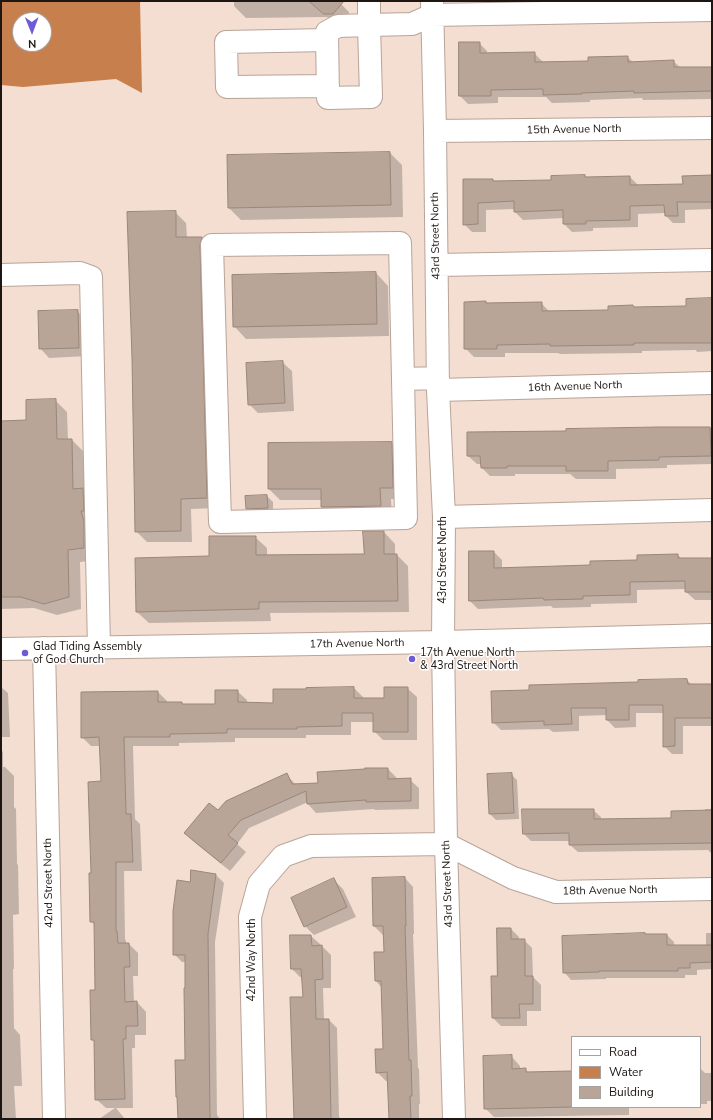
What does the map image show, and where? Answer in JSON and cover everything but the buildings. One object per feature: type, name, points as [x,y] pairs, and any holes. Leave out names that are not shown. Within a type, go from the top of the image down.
[{"type":"street","points":[[369,1],[369,25],[371,97],[328,98],[327,32],[338,26],[369,25],[412,24],[432,8],[712,10]]},
{"type":"street","name":"43rd Street North","points":[[432,8],[438,384],[444,517],[443,642],[446,844],[454,1119]]},
{"type":"street","points":[[327,40],[226,42],[226,49],[227,87],[328,86]]},
{"type":"street","name":"15th Avenue North","points":[[435,131],[712,128]]},
{"type":"street","points":[[400,243],[403,379],[406,518],[220,522],[212,245],[400,243]]},
{"type":"street","points":[[437,265],[712,260]]},
{"type":"street","points":[[1,275],[80,273],[91,276],[99,648]]},
{"type":"street","name":"16th Avenue North","points":[[403,379],[438,384],[712,383]]},
{"type":"street","points":[[444,517],[712,510]]},
{"type":"street","name":"17th Avenue North","points":[[1,649],[443,642],[712,635]]},
{"type":"street","name":"42nd Street North","points":[[44,648],[54,1119]]},
{"type":"street","name":"18th Avenue North","points":[[446,844],[512,878],[556,892],[712,889]]},
{"type":"street","name":"42nd Way North","points":[[254,1119],[250,917],[259,884],[283,856],[311,846],[446,844]]},
{"type":"water","points":[[1,1],[140,1],[142,93],[116,79],[23,87],[1,85]]},
{"type":"place","name":"Glad Tiding Assembly of God Church","points":[[25,653]]},
{"type":"place","name":"17th Avenue North & 43rd Street North","points":[[412,659]]}]
